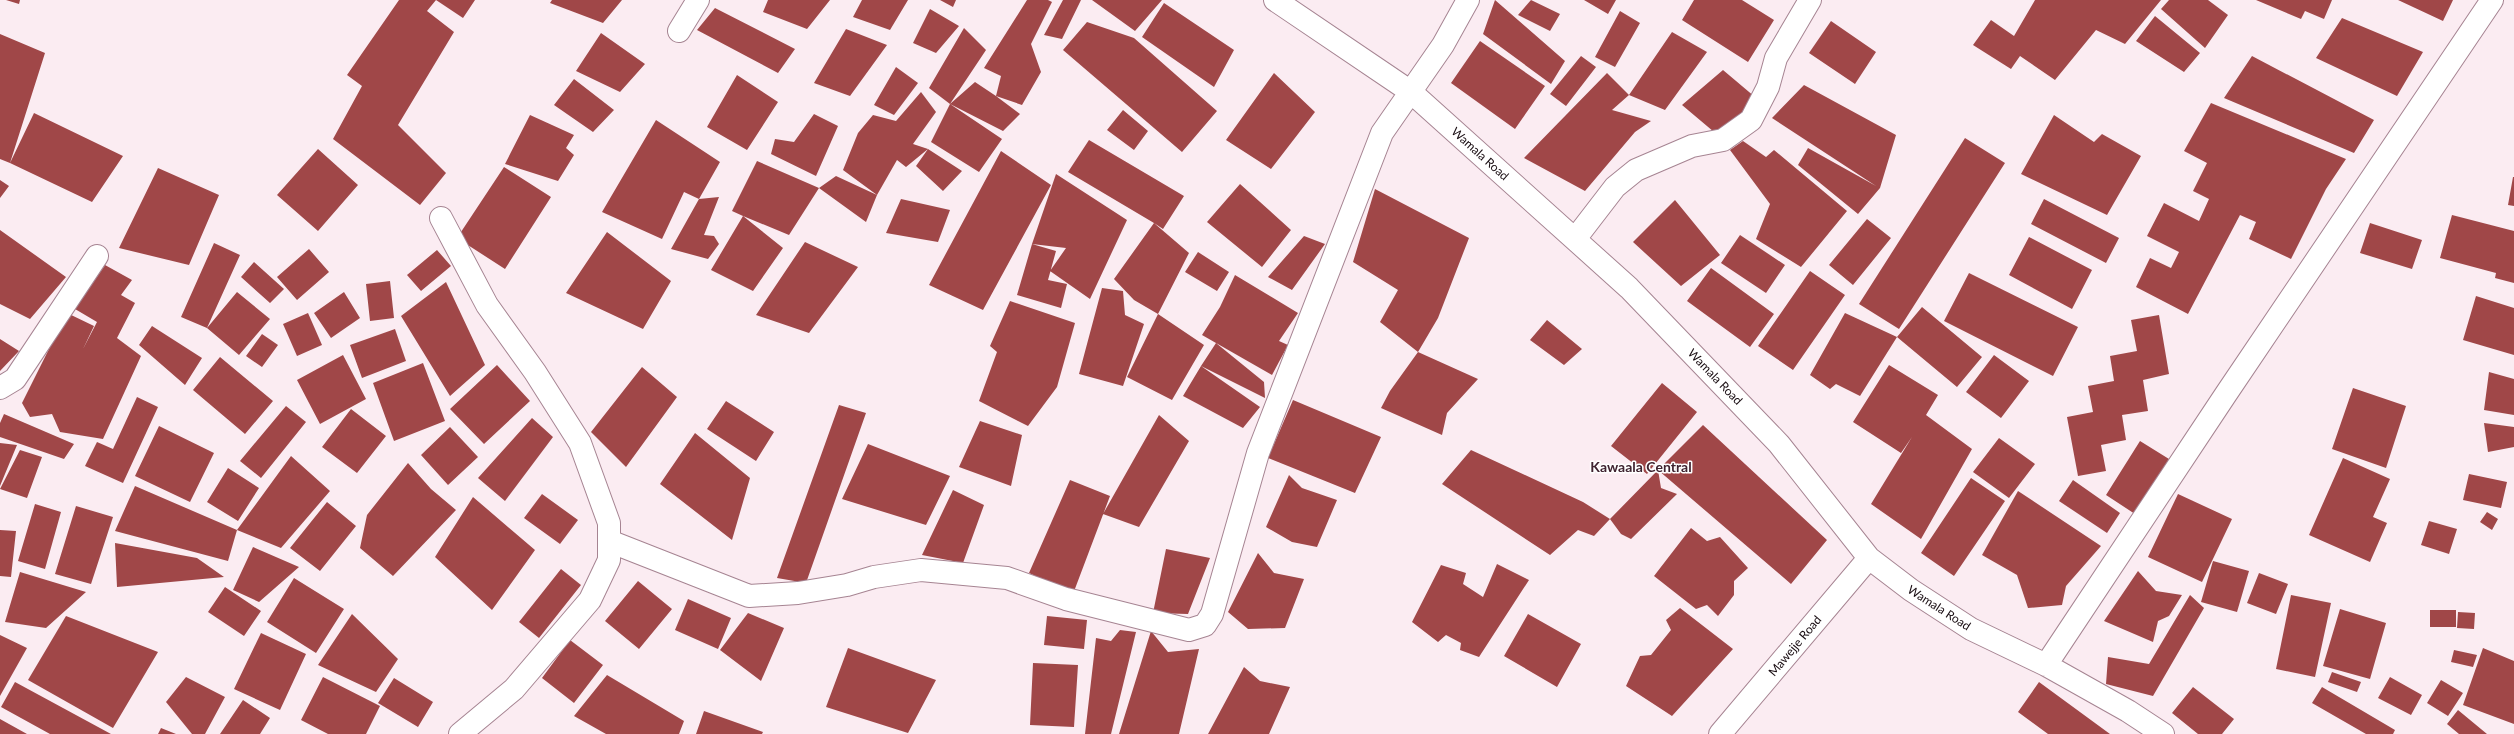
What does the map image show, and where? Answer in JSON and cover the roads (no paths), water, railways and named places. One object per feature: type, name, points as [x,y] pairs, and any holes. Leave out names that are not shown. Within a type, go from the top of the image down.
[{"type":"street","points":[[679,31],[698,0]]},
{"type":"street","name":"Wamala Road","points":[[1275,0],[1411,92],[1629,288],[1779,444],[1869,558],[1911,590],[1971,629],[2046,665],[2128,711],[2163,734]]},
{"type":"street","points":[[609,541],[749,596],[798,593],[847,586],[874,577],[921,570],[1007,578],[1066,599],[1189,630],[1205,626],[1212,614],[1258,453],[1382,133],[1443,45],[1468,0]]},
{"type":"street","points":[[1574,239],[1615,187],[1636,170],[1692,146],[1724,140],[1751,120],[1768,87],[1776,58],[1810,0]]},
{"type":"street","points":[[2046,665],[2226,394],[2492,0]]},
{"type":"street","points":[[441,218],[487,305],[535,372],[580,443],[609,523],[609,560],[590,600],[514,689],[460,734]]},
{"type":"street","points":[[0,388],[15,380],[97,256]]},
{"type":"street","name":"Mawejje Road","points":[[1720,734],[1869,558]]},
{"type":"district","name":"Kawaala Central","points":[[1641,467]]}]
